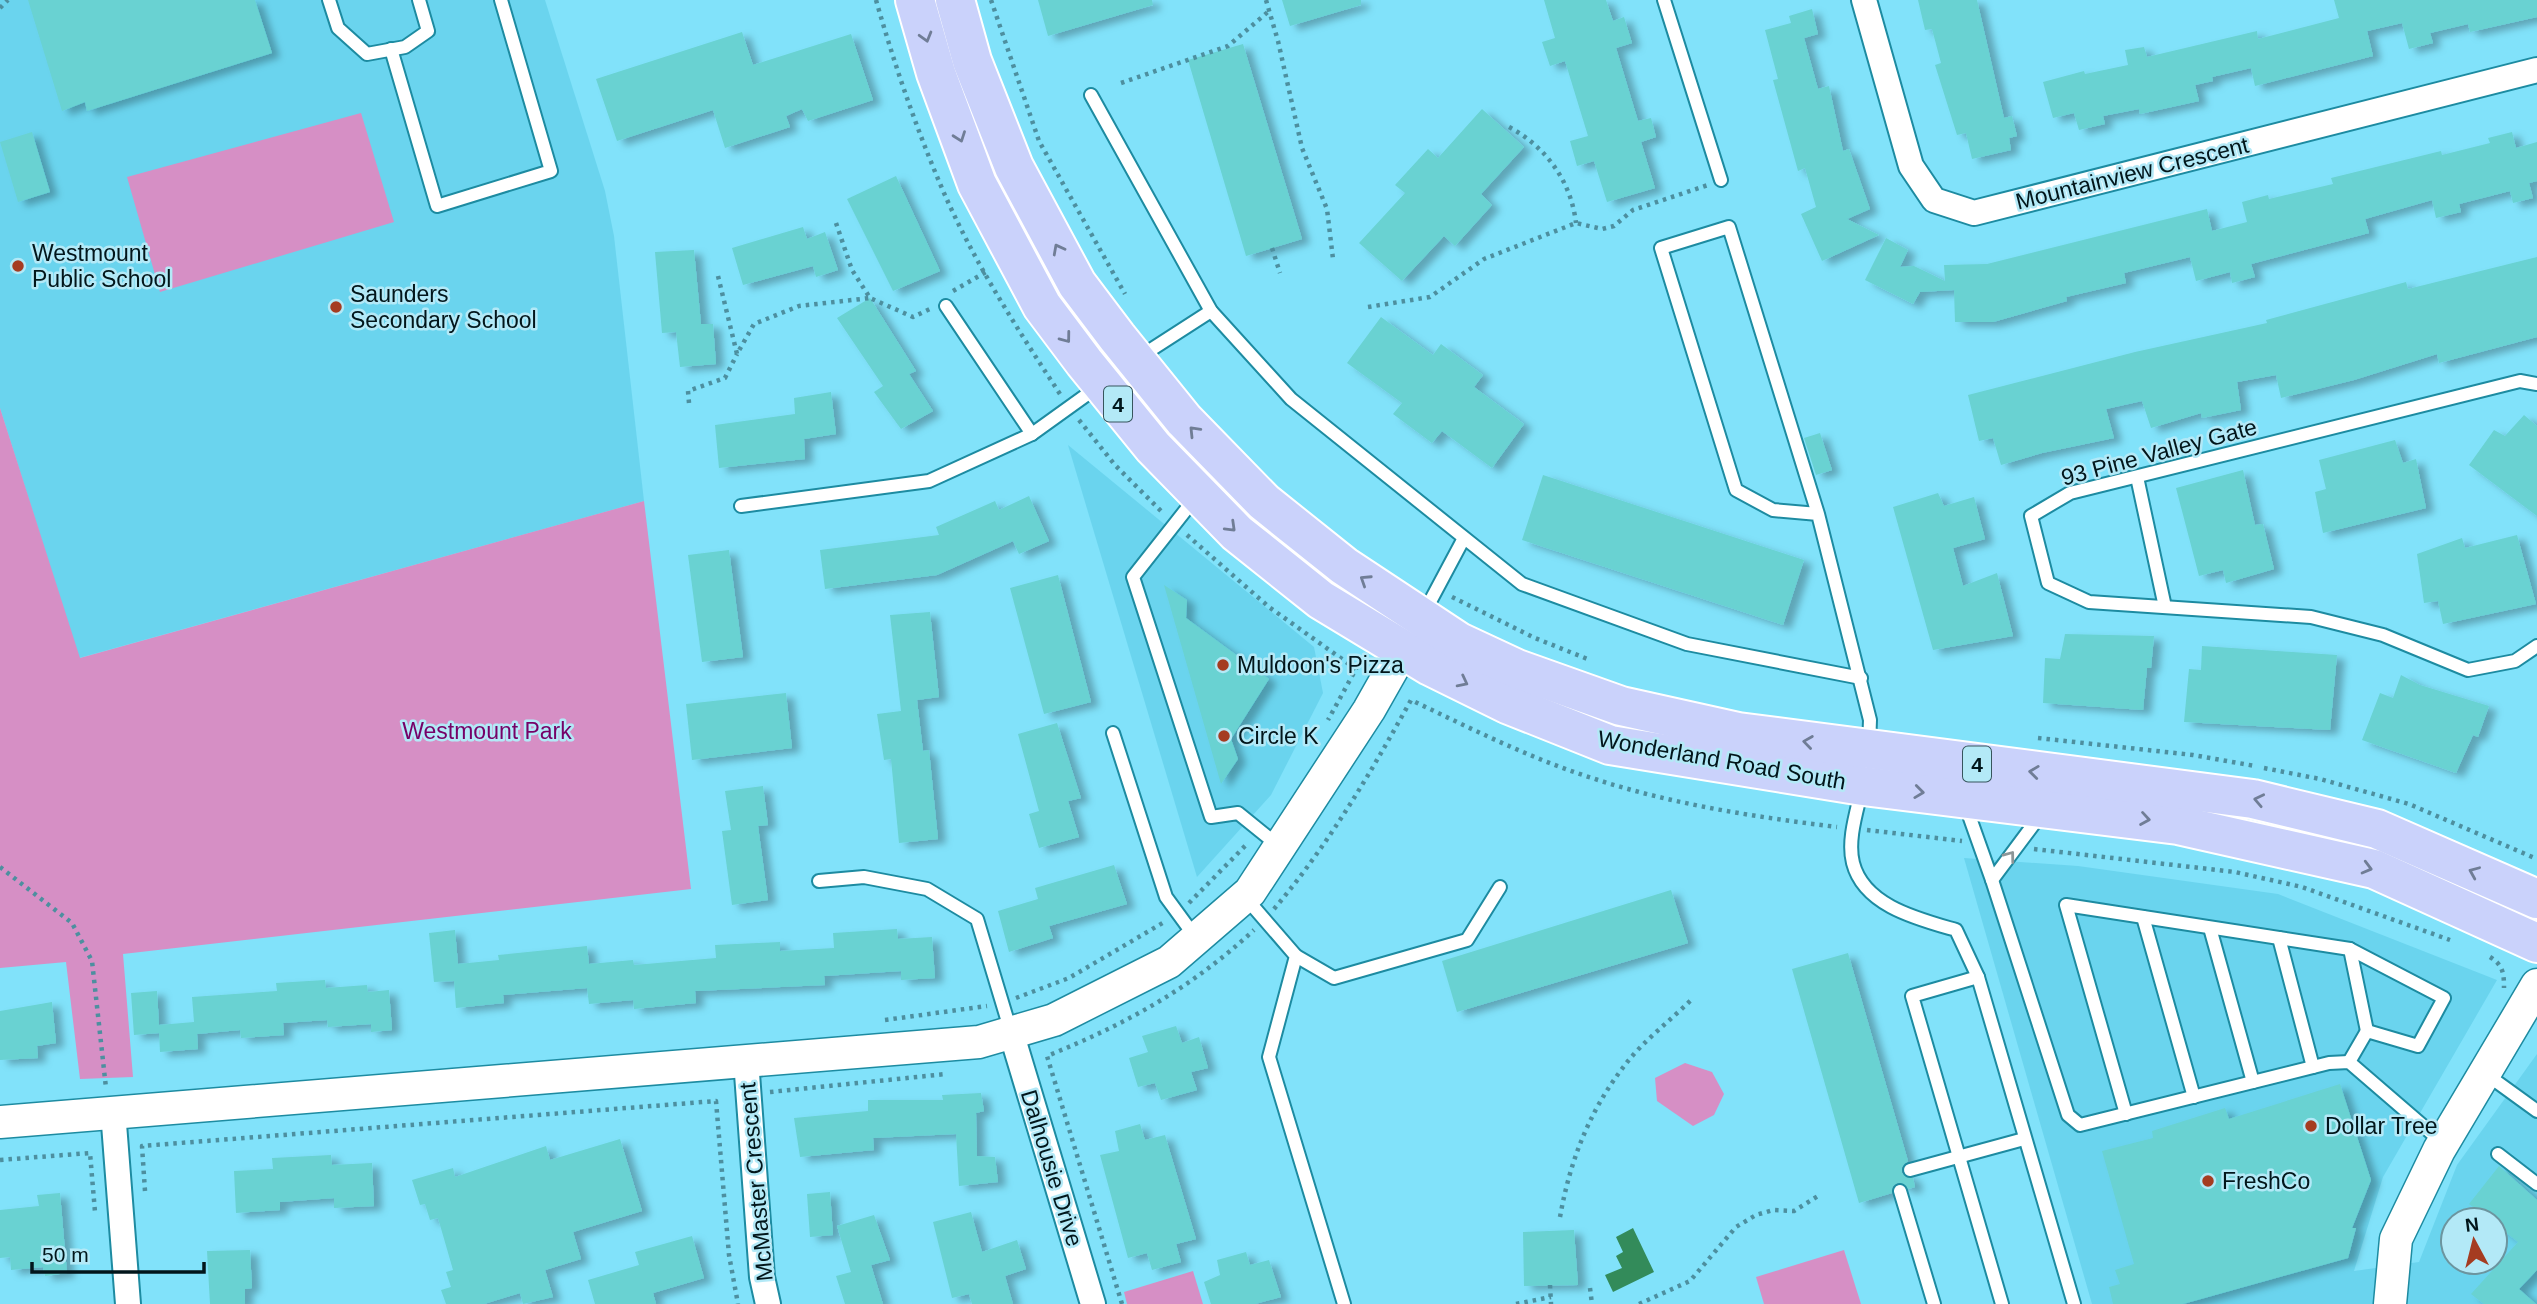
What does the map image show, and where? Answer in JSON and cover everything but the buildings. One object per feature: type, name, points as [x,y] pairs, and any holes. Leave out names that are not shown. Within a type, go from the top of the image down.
[{"type":"main road","name":"Wonderland Road South","points":[[915,0],[936,73],[977,184],[1042,306],[1103,385],[1153,447],[1237,533],[1321,600],[1418,625]]},
{"type":"main road","name":"Wonderland Road South","points":[[956,0],[972,61],[1014,167],[1077,284],[1135,360],[1184,420],[1264,502],[1418,625],[1507,704],[1610,745],[2253,799],[2377,829],[2537,899]]},
{"type":"main road","name":"Wonderland Road South","points":[[1866,768],[1963,797],[2178,825],[2374,869],[2537,943]]},
{"type":"street","name":"Mountainview Crescent","points":[[1864,0],[1911,166],[1934,200],[1974,213],[2537,70]]},
{"type":"street","points":[[0,1122],[979,1042],[1007,1018],[1054,1020],[1168,962],[1187,926],[1255,908],[1269,840],[1370,710],[1418,625]]},
{"type":"street","points":[[2390,1304],[2396,1239],[2444,1144],[2537,985]]},
{"type":"street","name":"Dalhousie Drive","points":[[1007,1018],[1093,1304]]},
{"type":"street","name":"McMaster Crescent","points":[[746,1060],[762,1277],[768,1304]]},
{"type":"street","points":[[110,1111],[128,1304]]},
{"type":"lane","points":[[330,0],[338,28],[366,54],[405,47],[428,31],[419,0]]},
{"type":"lane","points":[[391,49],[437,206],[551,171],[501,0]]},
{"type":"lane","points":[[1664,0],[1721,180]]},
{"type":"lane","points":[[1091,94],[1211,311],[1291,399],[1522,584],[1686,644],[1861,678]]},
{"type":"lane","points":[[1818,514],[1773,510],[1736,490],[1661,248],[1729,227],[1818,514],[1870,720],[1866,768],[1853,829],[1853,862],[1869,893],[1914,918],[1956,930],[1978,977],[2074,1304]]},
{"type":"lane","points":[[946,306],[1032,434]]},
{"type":"lane","points":[[741,506],[929,481],[1032,434],[1135,360],[1211,311]]},
{"type":"lane","name":"93 Pine Valley Gate","points":[[2537,384],[2520,381],[2070,493],[2031,516],[2048,583],[2090,602],[2311,617],[2383,635],[2468,670],[2515,661],[2537,646]]},
{"type":"lane","points":[[2137,477],[2165,607]]},
{"type":"lane","points":[[1198,494],[1133,577],[1210,817],[1238,813],[1269,840]]},
{"type":"lane","points":[[1418,625],[1464,538]]},
{"type":"lane","points":[[1114,733],[1166,897],[1187,926]]},
{"type":"lane","points":[[1963,797],[2068,1115],[2080,1125],[2313,1067],[2349,1062],[2444,1144]]},
{"type":"lane","points":[[1992,880],[2046,807]]},
{"type":"lane","points":[[819,881],[864,877],[927,889],[977,919],[1007,1018]]},
{"type":"lane","points":[[1255,908],[1296,956],[1335,978],[1467,940],[1500,887]]},
{"type":"lane","points":[[2126,1114],[2066,905],[2350,949],[2444,998],[2418,1046],[2367,1031]]},
{"type":"lane","points":[[2143,917],[2194,1097]]},
{"type":"lane","points":[[2210,928],[2253,1082]]},
{"type":"lane","points":[[2280,938],[2313,1067]]},
{"type":"lane","points":[[2349,1062],[2367,1031],[2350,949]]},
{"type":"lane","points":[[1296,956],[1269,1057],[1344,1304]]},
{"type":"lane","points":[[1978,977],[1912,996],[2002,1304]]},
{"type":"lane","points":[[2486,1074],[2537,1111]]},
{"type":"lane","points":[[1910,1170],[2024,1139]]},
{"type":"lane","points":[[2498,1154],[2537,1184]]},
{"type":"lane","points":[[1900,1191],[1934,1304]]},
{"type":"path","points":[[0,9],[8,0]]},
{"type":"path","points":[[991,0],[1039,141],[1107,266],[1129,300]]},
{"type":"path","points":[[1266,0],[1302,148],[1327,209],[1333,259]]},
{"type":"path","points":[[1121,83],[1228,46],[1269,10]]},
{"type":"path","points":[[1509,127],[1530,138],[1548,158],[1571,192],[1576,223]]},
{"type":"path","points":[[1368,307],[1430,298],[1484,259],[1576,223],[1602,229],[1614,226],[1633,210],[1721,180]]},
{"type":"path","points":[[836,223],[852,270],[870,298]]},
{"type":"path","points":[[1272,248],[1280,273]]},
{"type":"path","points":[[689,403],[688,391],[725,378],[754,324],[799,306],[870,298],[918,317],[929,309],[946,306],[946,295],[985,272]]},
{"type":"path","points":[[718,276],[737,354]]},
{"type":"path","points":[[1069,408],[1115,465],[1174,524],[1269,607],[1356,668],[1324,726]]},
{"type":"path","points":[[1418,625],[1535,638],[1594,662]]},
{"type":"path","points":[[1122,1304],[1047,1056],[1105,1032],[1157,1005],[1212,966],[1255,908],[1311,865],[1342,820],[1411,700],[1512,748],[1592,778],[1685,803],[1853,829]]},
{"type":"path","points":[[1007,1018],[1069,978],[1187,926],[1269,840]]},
{"type":"path","points":[[0,867],[72,923],[92,961],[110,1111]]},
{"type":"path","points":[[1560,1217],[1568,1175],[1585,1127],[1625,1063],[1691,1000]]},
{"type":"path","points":[[771,1106],[770,1093],[956,1073]]},
{"type":"path","points":[[146,1199],[142,1146],[716,1101],[729,1255],[738,1304]]},
{"type":"path","points":[[0,1160],[90,1153],[96,1222]]},
{"type":"path","points":[[1639,1304],[1690,1281],[1736,1227],[1773,1210],[1794,1211],[1818,1196]]},
{"type":"path","points":[[1550,1285],[1551,1304]]},
{"type":"path","points":[[1590,1288],[1592,1304]]},
{"type":"path","points":[[1516,1304],[1551,1297]]},
{"type":"shaded area","name":"Saunders Secondary School","points":[[0,0],[545,0],[605,191],[614,236],[644,501],[79,658],[0,408]]},
{"type":"shaded area","points":[[1068,445],[1314,647],[1323,693],[1271,795],[1197,877]]},
{"type":"shaded area","points":[[1964,858],[2078,866],[2278,894],[2497,980],[2383,1177],[2354,1271],[2419,1262],[2439,1211],[2439,1276],[2509,1276],[2509,1206],[2441,1206],[2457,1165],[2537,1054],[2537,1304],[2092,1304]]},
{"type":"shaded area","points":[[1633,1228],[1654,1272],[1613,1292],[1605,1275],[1622,1268],[1616,1256],[1623,1252],[1616,1237]]},
{"type":"green space","points":[[361,113],[394,222],[160,292],[127,177]]},
{"type":"green space","name":"Westmount Park","points":[[0,408],[80,658],[644,501],[691,889],[123,954],[133,1077],[80,1079],[66,962],[0,968]]},
{"type":"green space","points":[[1685,1063],[1712,1072],[1724,1094],[1714,1115],[1693,1126],[1657,1101],[1655,1078]]},
{"type":"green space","points":[[1844,1250],[1861,1304],[1764,1304],[1756,1277]]},
{"type":"green space","points":[[1193,1271],[1203,1304],[1127,1304],[1124,1292]]},
{"type":"place","name":"Westmount Public School","points":[[18,266]]},
{"type":"place","name":"Saunders Secondary School","points":[[336,307]]},
{"type":"place","name":"Muldoon's Pizza","points":[[1223,665]]},
{"type":"place","name":"Circle K","points":[[1224,736]]},
{"type":"place","name":"Dollar Tree","points":[[2311,1126]]},
{"type":"place","name":"FreshCo","points":[[2208,1181]]}]
